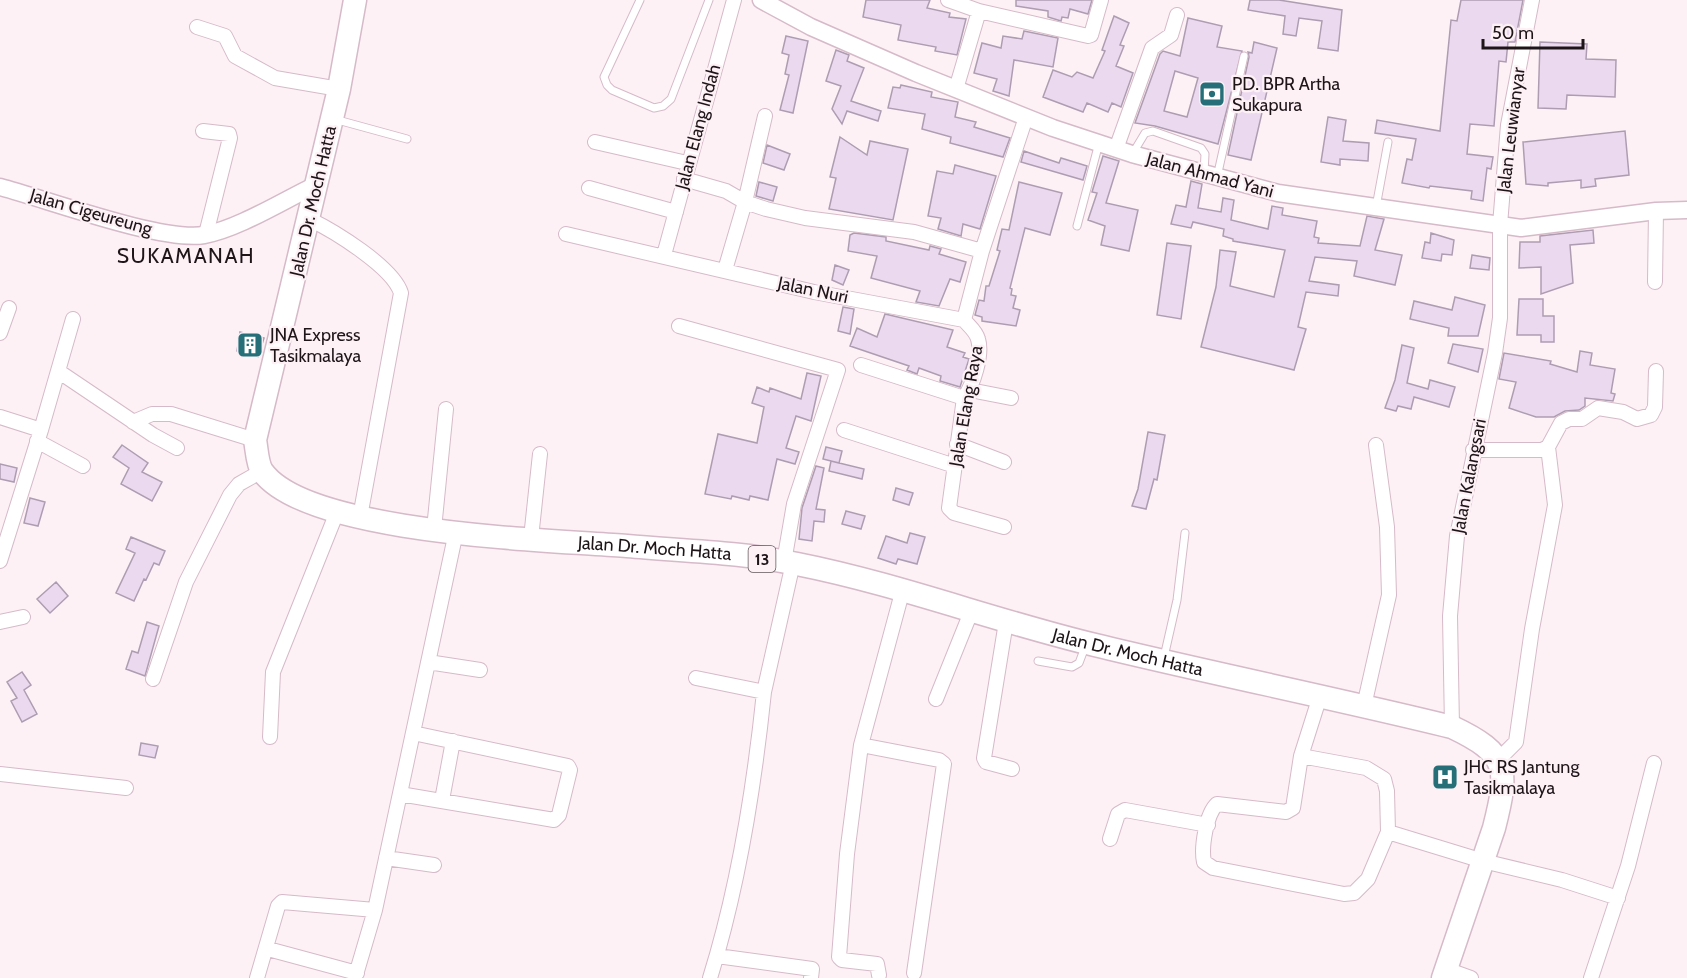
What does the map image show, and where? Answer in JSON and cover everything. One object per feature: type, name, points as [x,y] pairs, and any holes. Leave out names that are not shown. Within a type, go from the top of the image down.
[{"type":"highway","name":"Jalan Dr. Moch Hatta","points":[[355,0],[339,89],[255,440],[262,471],[289,493],[337,512],[445,530],[714,553],[789,562],[903,589],[971,612],[1087,643],[1452,727],[1479,740],[1499,759]]},
{"type":"highway","points":[[1444,974],[1499,807],[1502,771],[1499,759]]},
{"type":"street","name":"Jalan Elang Indah","points":[[664,255],[687,163],[734,0]]},
{"type":"street","name":"Jalan Ahmad Yani","points":[[761,0],[811,27],[1026,117],[1132,154],[1278,193],[1530,228],[1656,211],[1682,210]]},
{"type":"street","points":[[948,0],[979,10],[1090,36],[1101,0]]},
{"type":"street","name":"Jalan Leuwianyar","points":[[1500,225],[1508,125],[1533,0]]},
{"type":"street","points":[[956,89],[979,10]]},
{"type":"street","points":[[1116,149],[1152,48],[1171,35],[1177,15]]},
{"type":"street","points":[[197,27],[225,36],[235,56],[275,78],[339,89]]},
{"type":"street","points":[[725,270],[745,202],[765,116]]},
{"type":"street","points":[[964,320],[982,251],[1026,117]]},
{"type":"street","points":[[203,131],[229,134],[230,138],[206,234]]},
{"type":"street","points":[[595,142],[687,163]]},
{"type":"street","points":[[684,179],[726,191],[745,202],[806,218],[914,232],[982,251]]},
{"type":"street","name":"Jalan Cigeureung","points":[[0,187],[161,232],[206,234],[222,230],[316,185]]},
{"type":"street","points":[[589,188],[676,212]]},
{"type":"street","points":[[1655,282],[1656,211]]},
{"type":"street","points":[[309,219],[352,243],[395,281],[401,293],[360,517]]},
{"type":"street","name":"Jalan Kalangsari","points":[[1452,727],[1450,616],[1457,536],[1473,450],[1495,353],[1500,318],[1500,225]]},
{"type":"street","name":"Jalan Nuri","points":[[567,234],[814,292],[964,320]]},
{"type":"street","points":[[0,333],[9,308]]},
{"type":"street","points":[[0,561],[74,319]]},
{"type":"street","name":"Jalan Elang Raya","points":[[964,320],[979,342],[957,444],[950,510],[1004,527]]},
{"type":"street","points":[[679,326],[838,370],[794,504],[789,562],[764,692],[749,810],[717,956],[710,978]]},
{"type":"street","points":[[861,366],[967,394],[1011,398]]},
{"type":"street","points":[[58,371],[133,422],[177,448]]},
{"type":"street","points":[[1473,450],[1542,450],[1548,447],[1561,423],[1569,419],[1582,419],[1598,408],[1623,412],[1637,419],[1651,415],[1655,407],[1656,371]]},
{"type":"street","points":[[268,949],[356,975],[375,910],[428,662],[445,530],[446,409]]},
{"type":"street","points":[[133,422],[152,414],[171,414],[255,440]]},
{"type":"street","points":[[0,417],[39,435],[83,466]]},
{"type":"street","points":[[844,430],[955,466]]},
{"type":"street","points":[[957,444],[1004,462]]},
{"type":"street","points":[[1364,706],[1389,595],[1387,527],[1376,445]]},
{"type":"street","points":[[1499,759],[1516,742],[1532,629],[1555,505],[1548,447]]},
{"type":"street","points":[[531,538],[540,454]]},
{"type":"street","points":[[153,679],[186,582],[230,495],[239,484],[262,471]]},
{"type":"street","points":[[270,737],[273,672],[306,584],[337,512]]},
{"type":"street","points":[[879,975],[877,964],[842,960],[839,957],[847,854],[861,745],[903,589]]},
{"type":"street","points":[[936,699],[971,612]]},
{"type":"street","points":[[0,622],[23,617]]},
{"type":"street","points":[[1006,622],[984,758],[986,762],[1012,769]]},
{"type":"street","points":[[428,662],[480,670]]},
{"type":"street","points":[[696,678],[764,692]]},
{"type":"street","points":[[1301,756],[1366,768],[1384,779],[1388,791],[1388,832],[1368,879],[1354,893],[1344,894],[1206,865],[1203,858],[1208,825],[1217,804],[1286,812],[1293,808],[1301,756],[1320,696]]},
{"type":"street","points":[[400,794],[556,820],[570,770],[568,766],[413,733]]},
{"type":"street","points":[[442,800],[453,741]]},
{"type":"street","points":[[861,745],[939,760],[944,764],[914,973]]},
{"type":"street","points":[[1591,978],[1618,898],[1654,763]]},
{"type":"street","points":[[0,774],[126,788]]},
{"type":"street","points":[[1110,839],[1118,814],[1125,810],[1208,825]]},
{"type":"street","points":[[1388,832],[1483,861],[1562,880],[1618,898]]},
{"type":"street","points":[[386,858],[434,865]]},
{"type":"street","points":[[257,978],[268,949],[278,906],[282,902],[375,910]]},
{"type":"street","points":[[717,956],[812,969],[811,978]]},
{"type":"street","points":[[1444,974],[1471,978]]},
{"type":"lane","points":[[640,0],[604,77],[612,90],[654,108],[663,106],[671,99],[710,0]]},
{"type":"lane","points":[[1210,175],[1244,56]]},
{"type":"lane","points":[[332,119],[407,139]]},
{"type":"lane","points":[[1132,154],[1145,133],[1153,131],[1201,148],[1205,154],[1210,175]]},
{"type":"lane","points":[[1376,207],[1388,142]]},
{"type":"lane","points":[[1077,226],[1099,143]]},
{"type":"lane","points":[[1163,659],[1177,600],[1185,533]]},
{"type":"lane","points":[[1038,661],[1076,666],[1087,643]]},
{"type":"building","points":[[866,0],[930,0],[927,8],[950,13],[949,17],[966,19],[957,55],[935,51],[936,47],[898,40],[901,25],[863,17]]},
{"type":"building","points":[[1016,0],[1092,0],[1088,14],[1070,9],[1068,18],[1062,17],[1061,21],[1048,17],[1048,11],[1016,6]]},
{"type":"building","points":[[1250,0],[1279,0],[1342,10],[1338,51],[1318,48],[1322,21],[1299,18],[1296,36],[1283,34],[1285,16],[1248,10]]},
{"type":"building","points":[[1461,0],[1523,0],[1515,42],[1508,42],[1506,62],[1499,61],[1494,126],[1470,124],[1467,154],[1493,157],[1491,169],[1487,168],[1483,201],[1471,199],[1472,191],[1430,186],[1429,188],[1402,183],[1407,159],[1412,160],[1416,139],[1375,133],[1377,120],[1440,131],[1451,20],[1457,21]]},
{"type":"building","points":[[1114,16],[1129,23],[1120,45],[1124,46],[1116,66],[1133,73],[1121,107],[1112,103],[1108,112],[1087,103],[1083,112],[1043,97],[1053,70],[1072,77],[1077,72],[1093,78],[1105,51],[1102,50]]},
{"type":"building","name":"PD. BPR Artha Sukapura","points":[[1188,18],[1222,26],[1217,47],[1242,51],[1218,144],[1155,126],[1135,123],[1160,54],[1163,51],[1180,56]],"holes":[[[1175,71],[1198,78],[1187,117],[1164,111]]]},
{"type":"building","points":[[1024,31],[1058,38],[1053,67],[1014,60],[1009,96],[993,91],[997,79],[974,73],[982,43],[1001,48],[1003,36],[1022,39]]},
{"type":"building","points":[[786,36],[808,41],[793,113],[780,110],[789,75],[785,74],[789,55],[782,53]]},
{"type":"building","points":[[1254,42],[1277,48],[1251,160],[1228,155],[1249,57],[1248,52],[1252,53]]},
{"type":"building","points":[[1540,42],[1587,44],[1586,59],[1616,60],[1615,97],[1567,95],[1566,109],[1538,108]]},
{"type":"building","points":[[836,50],[849,55],[847,61],[864,68],[851,101],[881,111],[878,121],[847,111],[842,124],[832,109],[841,86],[826,81]]},
{"type":"building","points":[[901,85],[932,92],[931,97],[958,102],[955,117],[976,122],[974,127],[1010,138],[1003,157],[950,143],[951,137],[922,129],[925,114],[888,108],[893,87],[900,88]]},
{"type":"building","points":[[1328,117],[1346,120],[1343,141],[1369,143],[1368,161],[1340,159],[1340,165],[1321,162]]},
{"type":"building","points":[[1625,131],[1629,175],[1595,179],[1596,186],[1581,188],[1581,180],[1548,183],[1548,186],[1526,184],[1523,142]]},
{"type":"building","points":[[840,137],[867,155],[870,141],[908,149],[893,220],[829,209],[836,178],[830,177]]},
{"type":"building","points":[[767,145],[790,154],[784,170],[763,163]]},
{"type":"building","points":[[1024,151],[1059,163],[1061,158],[1087,166],[1083,180],[1021,162]]},
{"type":"building","points":[[1103,156],[1119,161],[1106,203],[1138,210],[1129,251],[1101,245],[1105,226],[1088,220],[1097,193],[1092,192]]},
{"type":"building","points":[[955,165],[996,176],[980,229],[963,224],[961,236],[938,229],[941,218],[928,216],[937,171],[953,174]]},
{"type":"building","points":[[1191,181],[1202,184],[1198,208],[1221,212],[1223,198],[1234,200],[1231,220],[1268,229],[1272,206],[1283,208],[1282,215],[1317,221],[1314,237],[1319,238],[1318,243],[1360,246],[1367,216],[1384,219],[1375,250],[1402,255],[1395,285],[1354,276],[1357,261],[1315,257],[1309,281],[1339,285],[1338,296],[1306,292],[1298,327],[1306,329],[1294,370],[1201,347],[1216,287],[1220,250],[1236,252],[1230,286],[1274,297],[1285,250],[1233,241],[1223,236],[1224,229],[1193,222],[1191,228],[1171,224],[1176,205],[1186,207]]},
{"type":"building","points":[[759,182],[777,187],[773,201],[756,196]]},
{"type":"building","points":[[1019,182],[1062,193],[1050,235],[1025,228],[1010,288],[1012,289],[1011,295],[1016,296],[1013,308],[1020,310],[1016,326],[982,321],[982,317],[975,315],[979,300],[984,301],[986,286],[989,286],[1000,251],[997,250],[1002,229],[1009,230]]},
{"type":"building","points":[[1593,230],[1594,243],[1570,245],[1573,283],[1541,294],[1541,267],[1519,268],[1520,242],[1540,242],[1540,236]]},
{"type":"building","points":[[854,233],[886,237],[886,241],[929,250],[930,246],[941,249],[939,254],[966,262],[960,282],[950,279],[939,306],[916,302],[920,291],[871,278],[877,256],[848,251],[850,235]]},
{"type":"building","points":[[1431,233],[1454,240],[1452,255],[1442,254],[1441,261],[1422,258],[1425,242],[1430,243]]},
{"type":"building","points":[[1167,243],[1191,246],[1181,319],[1157,315]]},
{"type":"building","points":[[1472,255],[1490,258],[1489,270],[1470,268]]},
{"type":"building","points":[[835,265],[849,270],[843,285],[832,280]]},
{"type":"building","points":[[1455,297],[1485,305],[1478,336],[1448,336],[1449,328],[1410,319],[1414,301],[1452,310]]},
{"type":"building","points":[[1519,299],[1543,299],[1543,316],[1554,316],[1554,342],[1541,342],[1541,335],[1517,335]]},
{"type":"building","points":[[843,307],[854,309],[850,334],[838,331]]},
{"type":"building","points":[[885,314],[953,330],[947,347],[965,353],[963,357],[969,359],[960,387],[940,381],[941,376],[919,368],[917,374],[907,370],[909,366],[850,346],[857,328],[877,337]]},
{"type":"building","name":"JNA Express Tasikmalaya","points":[[240,332],[264,338],[258,357],[237,351]]},
{"type":"building","points":[[1453,344],[1483,349],[1478,372],[1448,363]]},
{"type":"building","points":[[1402,345],[1414,348],[1407,383],[1428,389],[1430,380],[1455,387],[1449,407],[1414,397],[1411,409],[1398,406],[1396,411],[1385,408],[1395,380]]},
{"type":"building","points":[[1580,351],[1592,353],[1590,365],[1615,369],[1611,393],[1615,394],[1613,401],[1585,398],[1585,406],[1579,410],[1565,411],[1554,417],[1536,417],[1509,408],[1516,382],[1499,379],[1504,353],[1551,361],[1550,364],[1577,372]]},
{"type":"building","points":[[807,373],[821,376],[811,421],[796,416],[786,448],[799,452],[795,464],[777,459],[768,500],[750,496],[749,500],[732,496],[731,499],[705,494],[718,434],[757,443],[764,407],[752,403],[757,387],[769,392],[770,388],[801,399]]},
{"type":"building","points":[[1148,432],[1165,435],[1157,480],[1154,479],[1146,509],[1132,506],[1138,489]]},
{"type":"building","points":[[122,445],[148,463],[142,472],[162,482],[152,501],[121,484],[129,468],[113,457]]},
{"type":"building","points":[[826,447],[842,451],[839,463],[823,459]]},
{"type":"building","points":[[831,461],[864,469],[862,479],[829,471]]},
{"type":"building","points":[[0,464],[17,468],[14,482],[0,479]]},
{"type":"building","points":[[816,466],[824,468],[816,509],[825,510],[824,522],[814,521],[812,541],[799,539],[802,508]]},
{"type":"building","points":[[896,488],[913,493],[909,505],[893,500]]},
{"type":"building","points":[[30,498],[45,502],[38,526],[24,523]]},
{"type":"building","points":[[846,511],[865,516],[861,529],[842,524]]},
{"type":"building","points":[[910,533],[925,537],[917,564],[898,559],[896,564],[878,558],[886,536],[907,543]]},
{"type":"building","points":[[131,537],[165,551],[159,565],[154,563],[146,580],[144,579],[134,601],[116,593],[135,553],[126,549]]},
{"type":"building","points":[[56,582],[68,596],[50,613],[37,599]]},
{"type":"building","points":[[147,622],[159,626],[145,676],[126,669],[132,651],[138,653]]},
{"type":"building","points":[[22,672],[31,685],[24,690],[37,714],[22,722],[11,701],[17,698],[7,682]]},
{"type":"building","points":[[141,743],[158,746],[155,758],[139,755]]},
{"type":"place","name":"PD. BPR Artha Sukapura","points":[[1212,94]]},
{"type":"place","name":"JNA Express Tasikmalaya","points":[[250,345]]},
{"type":"place","name":"JHC RS Jantung Tasikmalaya","points":[[1445,777]]},
{"type":"district","name":"SUKAMANAH","points":[[186,256]]}]
